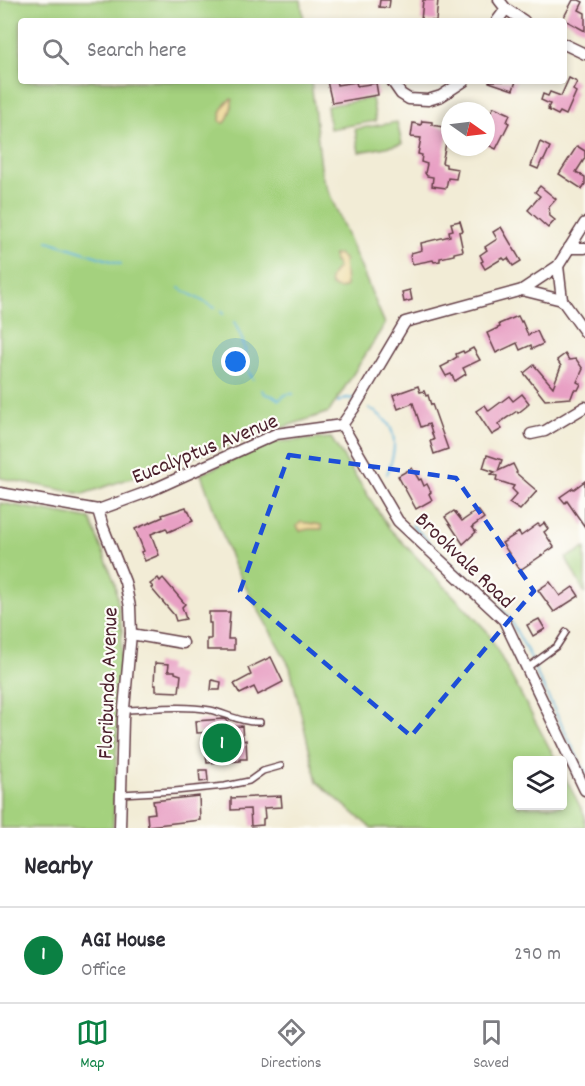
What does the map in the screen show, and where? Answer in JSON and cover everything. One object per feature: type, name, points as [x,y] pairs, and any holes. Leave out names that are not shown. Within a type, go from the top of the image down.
[{"type":"street","points":[[503,5],[520,18]]},
{"type":"street","points":[[567,45],[585,54]]},
{"type":"street","points":[[394,84],[400,94],[409,99],[428,100],[441,96],[459,84]]},
{"type":"street","points":[[342,425],[405,322],[522,290],[558,266],[585,223]]},
{"type":"street","points":[[569,248],[585,248]]},
{"type":"street","points":[[558,266],[562,300],[585,332]]},
{"type":"street","points":[[522,290],[562,300]]},
{"type":"street","points":[[531,434],[545,431],[585,407]]},
{"type":"street","name":"Eucalyptus Avenue","points":[[98,510],[150,491],[276,434],[342,425]]},
{"type":"street","name":"Brookvale Road","points":[[342,425],[398,521],[504,620],[585,790]]},
{"type":"street","points":[[0,492],[98,510]]},
{"type":"street","name":"Floribunda Avenue","points":[[98,510],[125,582],[130,607],[131,634],[124,710],[120,828]]},
{"type":"street","points":[[131,634],[183,643]]},
{"type":"lane","points":[[527,668],[557,646],[566,632]]},
{"type":"lane","points":[[124,710],[183,708],[208,710],[242,721],[260,722]]},
{"type":"lane","points":[[121,794],[225,786],[249,781],[263,771],[281,766]]},
{"type":"highlighted area","points":[[289,455],[456,478],[534,591],[411,736],[240,591]]},
{"type":"green space","points":[[0,0],[301,0],[304,18],[18,18],[18,84],[311,84],[322,176],[385,324],[329,412],[83,494],[0,478]]},
{"type":"green space","points":[[372,98],[376,121],[330,129],[327,106]]},
{"type":"green space","points":[[397,122],[402,144],[359,152],[355,129]]},
{"type":"green space","points":[[331,438],[389,528],[487,631],[554,756],[513,756],[513,810],[567,810],[567,781],[585,816],[585,828],[371,828],[317,782],[290,667],[233,564],[201,474],[274,442]]},
{"type":"green space","points":[[0,503],[90,519],[115,583],[122,631],[113,828],[0,828]]},
{"type":"green space","points":[[585,548],[585,594],[566,558]]},
{"type":"sand","points":[[233,100],[230,112],[226,122],[223,123],[220,121],[222,112],[226,103]]},
{"type":"sand","points":[[338,254],[344,259],[346,286],[340,289],[332,286],[330,280],[338,268],[334,255]]},
{"type":"sand","points":[[301,522],[321,525],[322,529],[300,531],[297,526]]},
{"type":"building","points":[[380,0],[390,0],[389,8],[379,7]]},
{"type":"building","points":[[423,0],[438,0],[436,18],[421,18]]},
{"type":"building","points":[[573,0],[583,2],[579,10],[585,13],[585,31],[564,18]]},
{"type":"building","points":[[569,78],[577,82],[573,90],[576,92],[566,115],[560,112],[558,115],[548,110],[550,104],[541,100],[543,94],[548,96],[550,92],[561,96]]},
{"type":"building","points":[[328,84],[356,84],[357,86],[376,84],[378,95],[332,103]]},
{"type":"building","points":[[495,84],[515,84],[513,90]]},
{"type":"building","points":[[495,107],[510,114],[507,122],[509,123],[496,149]]},
{"type":"building","points":[[422,121],[432,122],[432,125],[441,127],[442,163],[446,164],[446,167],[458,169],[456,179],[448,178],[446,188],[432,186],[433,177],[425,173],[427,164],[421,162],[422,155],[418,154],[421,138],[411,137],[413,123],[421,125]]},
{"type":"building","points":[[540,142],[550,147],[538,169],[531,166]]},
{"type":"building","points":[[577,146],[585,151],[585,158],[576,172],[585,177],[582,189],[559,174]]},
{"type":"building","points":[[540,186],[556,199],[549,207],[550,216],[555,220],[548,228],[528,210],[540,196],[535,192]]},
{"type":"building","points":[[460,221],[463,231],[459,232],[463,251],[440,258],[440,261],[413,264],[411,253],[422,250],[421,243],[450,236],[449,231],[453,230],[451,223]]},
{"type":"building","points":[[501,227],[521,261],[513,266],[508,258],[505,260],[503,258],[485,269],[480,255],[487,250],[485,247],[497,239],[493,232]]},
{"type":"building","points":[[410,290],[412,300],[404,302],[402,292]]},
{"type":"building","points":[[518,316],[528,335],[537,331],[543,344],[532,349],[531,345],[520,350],[517,343],[496,353],[487,333],[500,327],[499,324]]},
{"type":"building","points":[[473,348],[480,360],[463,368],[466,374],[455,381],[451,374],[446,376],[441,367],[457,357],[456,354]]},
{"type":"building","points":[[565,354],[569,360],[576,359],[583,369],[577,382],[581,384],[578,390],[574,390],[571,398],[545,400],[524,373],[534,365],[553,387],[561,366],[557,360]]},
{"type":"building","points":[[418,386],[420,392],[424,391],[426,396],[428,395],[448,449],[434,454],[430,441],[434,440],[429,424],[421,427],[413,403],[398,409],[393,395]]},
{"type":"building","points":[[522,394],[529,403],[527,406],[498,424],[502,429],[492,435],[476,411],[485,405],[489,411],[509,396],[513,401]]},
{"type":"building","points":[[487,455],[502,460],[498,471],[513,464],[516,473],[537,491],[520,510],[509,503],[517,494],[512,489],[514,486],[496,480],[497,476],[491,474],[495,472],[483,468]]},
{"type":"building","points":[[412,468],[424,486],[427,484],[432,500],[416,509],[398,476]]},
{"type":"building","points":[[585,481],[585,527],[567,501],[565,503],[560,497]]},
{"type":"building","points":[[186,507],[193,521],[168,532],[166,528],[151,534],[159,555],[145,561],[141,552],[144,551],[135,529],[163,517],[162,515]]},
{"type":"building","points":[[478,510],[484,518],[472,527],[476,532],[463,544],[445,517],[454,511],[462,521]]},
{"type":"building","points":[[544,523],[548,529],[544,532],[554,547],[520,570],[502,543],[519,532],[521,536],[538,524],[540,526]]},
{"type":"building","points":[[158,578],[160,581],[163,578],[185,604],[182,607],[186,619],[176,621],[174,615],[151,588],[153,587],[150,584]]},
{"type":"building","points":[[550,582],[560,596],[573,587],[579,596],[554,612],[538,590]]},
{"type":"building","points":[[209,612],[230,612],[228,639],[234,639],[234,650],[207,650],[207,639],[211,639]]},
{"type":"building","points":[[539,619],[545,629],[533,636],[527,625]]},
{"type":"building","points":[[271,657],[283,682],[258,695],[254,687],[240,694],[234,684],[251,675],[248,668]]},
{"type":"building","points":[[155,663],[169,664],[168,671],[175,671],[181,675],[179,692],[156,691]]},
{"type":"building","points":[[212,680],[221,682],[220,690],[211,690]]},
{"type":"building","points":[[227,720],[227,727],[242,726],[243,741],[246,740],[247,759],[207,763],[206,754],[216,754],[215,732],[197,733],[196,721]]},
{"type":"building","points":[[199,770],[207,770],[208,781],[200,782]]},
{"type":"building","points":[[199,796],[200,820],[148,826],[147,814],[155,813],[153,801]]},
{"type":"building","points":[[281,796],[282,807],[264,808],[263,825],[251,826],[250,809],[231,810],[231,798]]},
{"type":"waterway","points":[[48,241],[121,264]]},
{"type":"waterway","points":[[179,288],[215,308]]},
{"type":"waterway","points":[[234,322],[242,339],[248,369],[253,379]]},
{"type":"waterway","points":[[262,390],[265,394],[279,400],[287,394],[293,394]]},
{"type":"waterway","points":[[338,402],[346,398],[355,399]]},
{"type":"waterway","points":[[369,408],[389,425],[394,439],[392,460],[387,474]]},
{"type":"waterway","points":[[412,525],[508,616],[530,656],[585,773]]},
{"type":"place","name":"AGI House","points":[[222,743]]}]
